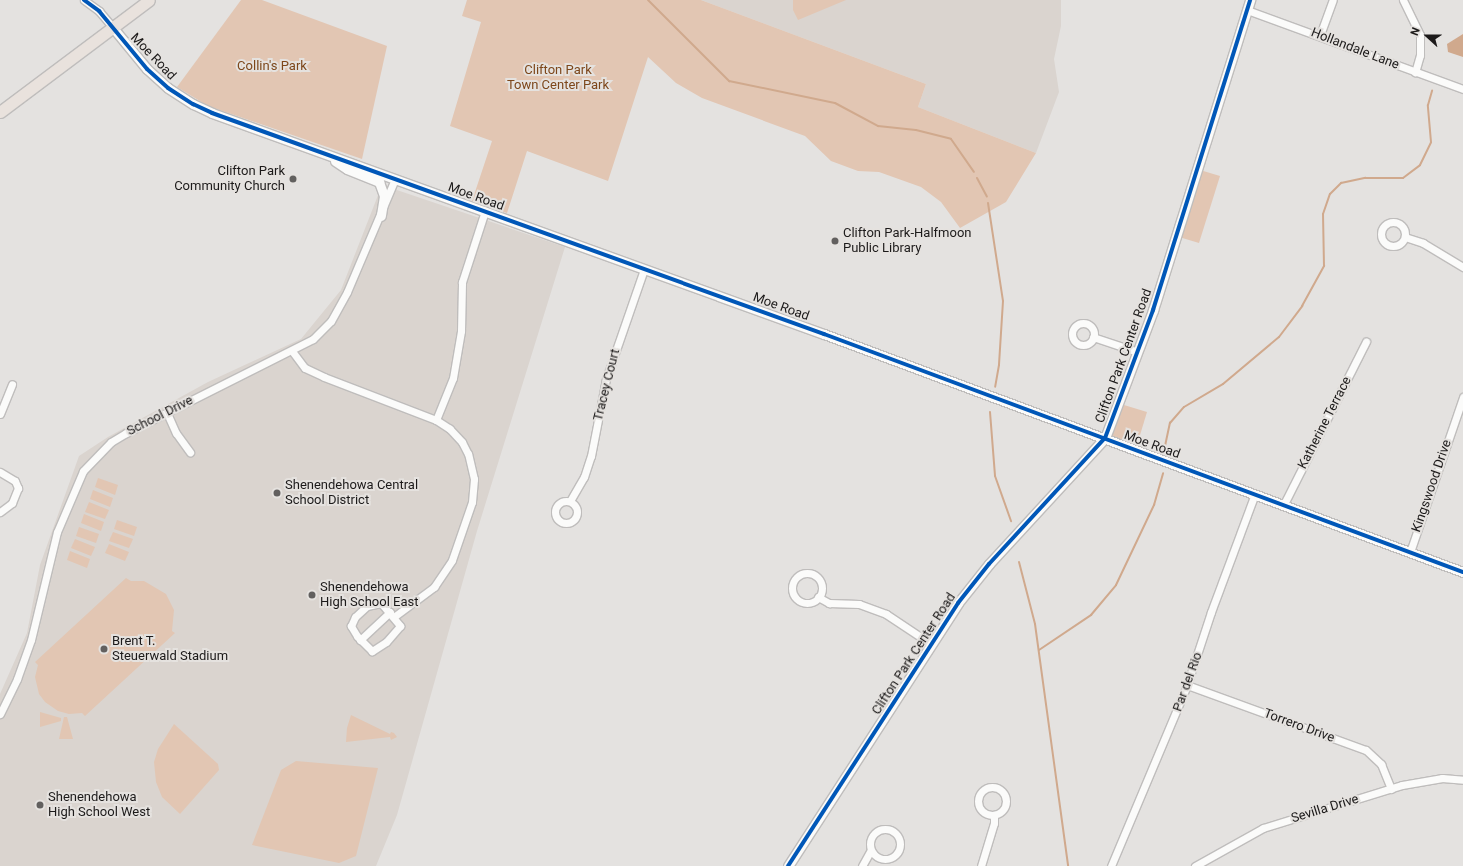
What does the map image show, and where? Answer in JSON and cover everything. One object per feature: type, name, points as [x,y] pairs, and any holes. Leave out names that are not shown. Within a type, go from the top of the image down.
[{"type":"main road","points":[[0,112],[114,29],[149,0]]},
{"type":"street","points":[[84,0],[99,11],[114,29]]},
{"type":"street","name":"Clifton Park Center Road","points":[[788,866],[958,602],[988,564],[1105,438],[1138,352],[1250,0]]},
{"type":"street","points":[[1320,35],[1333,0]]},
{"type":"street","points":[[1403,0],[1420,35],[1420,55],[1415,72]]},
{"type":"street","name":"Hollandale Lane","points":[[1247,10],[1320,35],[1463,89]]},
{"type":"street","name":"Moe Road","points":[[114,29],[147,69],[168,88],[193,104],[326,154],[1105,438],[1463,572]]},
{"type":"street","points":[[326,154],[347,169],[379,182],[384,196],[380,216]]},
{"type":"street","name":"School Drive","points":[[0,714],[11,695],[20,673],[30,640],[57,532],[83,471],[111,442],[167,412],[292,351],[313,339],[331,321],[347,292],[395,179]]},
{"type":"street","points":[[436,420],[453,378],[461,331],[462,282],[485,211]]},
{"type":"street","points":[[1405,238],[1423,243],[1463,267]]},
{"type":"street","name":"Tracey Court","points":[[570,501],[584,477],[591,456],[606,379],[644,269]]},
{"type":"street","points":[[1093,337],[1138,352]]},
{"type":"street","name":"Katherine Terrace","points":[[1284,504],[1366,342]]},
{"type":"street","points":[[292,351],[305,368],[324,378],[436,420],[450,429],[462,442],[468,454],[474,479],[472,502],[455,553],[434,587],[392,614],[360,640]]},
{"type":"street","points":[[0,414],[12,384]]},
{"type":"street","name":"Kingswood Drive","points":[[1410,552],[1463,397]]},
{"type":"street","points":[[167,412],[176,433],[190,452]]},
{"type":"street","points":[[0,472],[15,481],[18,488],[12,503],[0,512]]},
{"type":"street","name":"Par del Rio","points":[[1111,866],[1187,686],[1211,612],[1255,494]]},
{"type":"street","points":[[804,574],[817,578],[821,587],[818,597],[806,603],[796,598],[792,589],[795,579],[804,574]]},
{"type":"street","points":[[818,597],[829,603],[859,604],[886,614],[931,644]]},
{"type":"street","points":[[381,603],[392,614],[400,626],[386,642],[372,651],[360,640],[351,626],[355,618],[367,606],[381,603]]},
{"type":"street","name":"Torrero Drive","points":[[1187,686],[1366,750],[1381,764],[1391,788]]},
{"type":"street","name":"Sevilla Drive","points":[[1195,866],[1263,828],[1391,788],[1442,778],[1463,780]]},
{"type":"street","points":[[990,786],[1000,789],[1006,797],[1002,810],[994,815],[984,813],[978,804],[979,794],[990,786]]},
{"type":"street","points":[[981,866],[994,823],[994,815]]},
{"type":"street","points":[[862,866],[871,850],[872,836],[880,830],[891,830],[898,838],[899,848],[893,857],[879,858],[871,850]]},
{"type":"shaded area","points":[[701,0],[1061,0],[1061,26],[1054,59],[1059,92],[1036,153],[918,107],[926,84]]},
{"type":"shaded area","points":[[1463,34],[1463,57],[1448,52],[1447,44]]},
{"type":"shaded area","name":"Shenendehowa Central School District","points":[[382,185],[565,247],[477,531],[397,815],[376,866],[0,866],[0,694],[27,633],[40,565],[79,456],[108,437],[208,382],[301,339],[341,290]]},
{"type":"green space","name":"Collin's Park","points":[[241,0],[262,0],[387,46],[362,159],[208,106],[177,87]]},
{"type":"green space","name":"Clifton Park Town Center Park","points":[[467,0],[701,0],[926,84],[918,107],[1036,153],[1006,202],[960,228],[941,202],[921,187],[879,172],[858,171],[831,161],[805,136],[702,98],[676,83],[648,57],[608,181],[527,151],[507,213],[472,201],[492,141],[450,126],[481,22],[462,16]]},
{"type":"green space","points":[[793,0],[846,0],[798,20],[793,10]]},
{"type":"green space","points":[[1200,170],[1220,176],[1199,243],[1179,237]]},
{"type":"green space","points":[[1124,405],[1147,412],[1137,445],[1111,436]]},
{"type":"green space","points":[[98,478],[118,485],[115,495],[95,487]]},
{"type":"green space","points":[[93,490],[113,498],[110,507],[90,499]]},
{"type":"green space","points":[[89,502],[109,510],[105,519],[85,512]]},
{"type":"green space","points":[[84,514],[104,522],[101,531],[81,523]]},
{"type":"green space","points":[[117,520],[137,527],[134,536],[114,529]]},
{"type":"green space","points":[[79,527],[99,534],[96,543],[76,536]]},
{"type":"green space","points":[[113,532],[133,539],[129,548],[109,541]]},
{"type":"green space","points":[[75,539],[95,547],[91,556],[71,548]]},
{"type":"green space","points":[[109,544],[129,552],[125,561],[105,553]]},
{"type":"green space","points":[[70,551],[90,559],[87,568],[67,560]]},
{"type":"green space","name":"Brent T. Steuerwald Stadium","points":[[126,578],[131,581],[144,581],[166,594],[174,610],[172,631],[175,633],[85,716],[82,713],[69,714],[58,711],[45,702],[39,694],[35,677],[38,665],[35,662]]},
{"type":"green space","points":[[40,712],[61,718],[61,721],[40,727]]},
{"type":"green space","points":[[351,715],[390,734],[391,732],[394,733],[397,737],[391,740],[390,737],[346,742],[347,728]]},
{"type":"green space","points":[[64,717],[67,717],[73,739],[59,739]]},
{"type":"green space","points":[[174,724],[218,764],[219,770],[180,814],[162,797],[156,782],[154,762],[158,749]]},
{"type":"green space","points":[[296,761],[378,768],[356,856],[339,863],[252,845],[281,770]]},
{"type":"waterway","points":[[648,0],[729,81],[835,103],[878,126],[916,130],[951,139],[974,172]]},
{"type":"waterway","points":[[1165,446],[1170,423],[1184,407],[1223,384],[1279,337],[1302,306],[1324,266],[1323,214],[1330,194],[1341,183],[1365,178],[1403,178],[1420,165],[1431,142],[1428,105],[1432,91]]},
{"type":"waterway","points":[[977,178],[987,197]]},
{"type":"waterway","points":[[988,203],[1003,301],[999,365],[995,387]]},
{"type":"waterway","points":[[990,412],[995,476],[1011,521]]},
{"type":"waterway","points":[[1039,650],[1091,615],[1116,585],[1154,505],[1163,473]]},
{"type":"waterway","points":[[1019,562],[1035,624],[1068,866]]},
{"type":"cycle path","points":[[84,0],[99,11],[147,69],[168,88],[193,104],[212,113],[824,334],[1463,572]]},
{"type":"cycle path","points":[[788,866],[958,603],[989,564],[1105,438],[1153,310],[1250,0]]},
{"type":"place","name":"Clifton Park Community Church","points":[[293,179]]},
{"type":"place","name":"Clifton Park-Halfmoon Public Library","points":[[835,241]]},
{"type":"place","name":"Shenendehowa Central School District","points":[[277,493]]},
{"type":"place","name":"Shenendehowa High School East","points":[[312,595]]},
{"type":"place","name":"Brent T. Steuerwald Stadium","points":[[104,649]]},
{"type":"place","name":"Shenendehowa High School West","points":[[40,805]]}]
